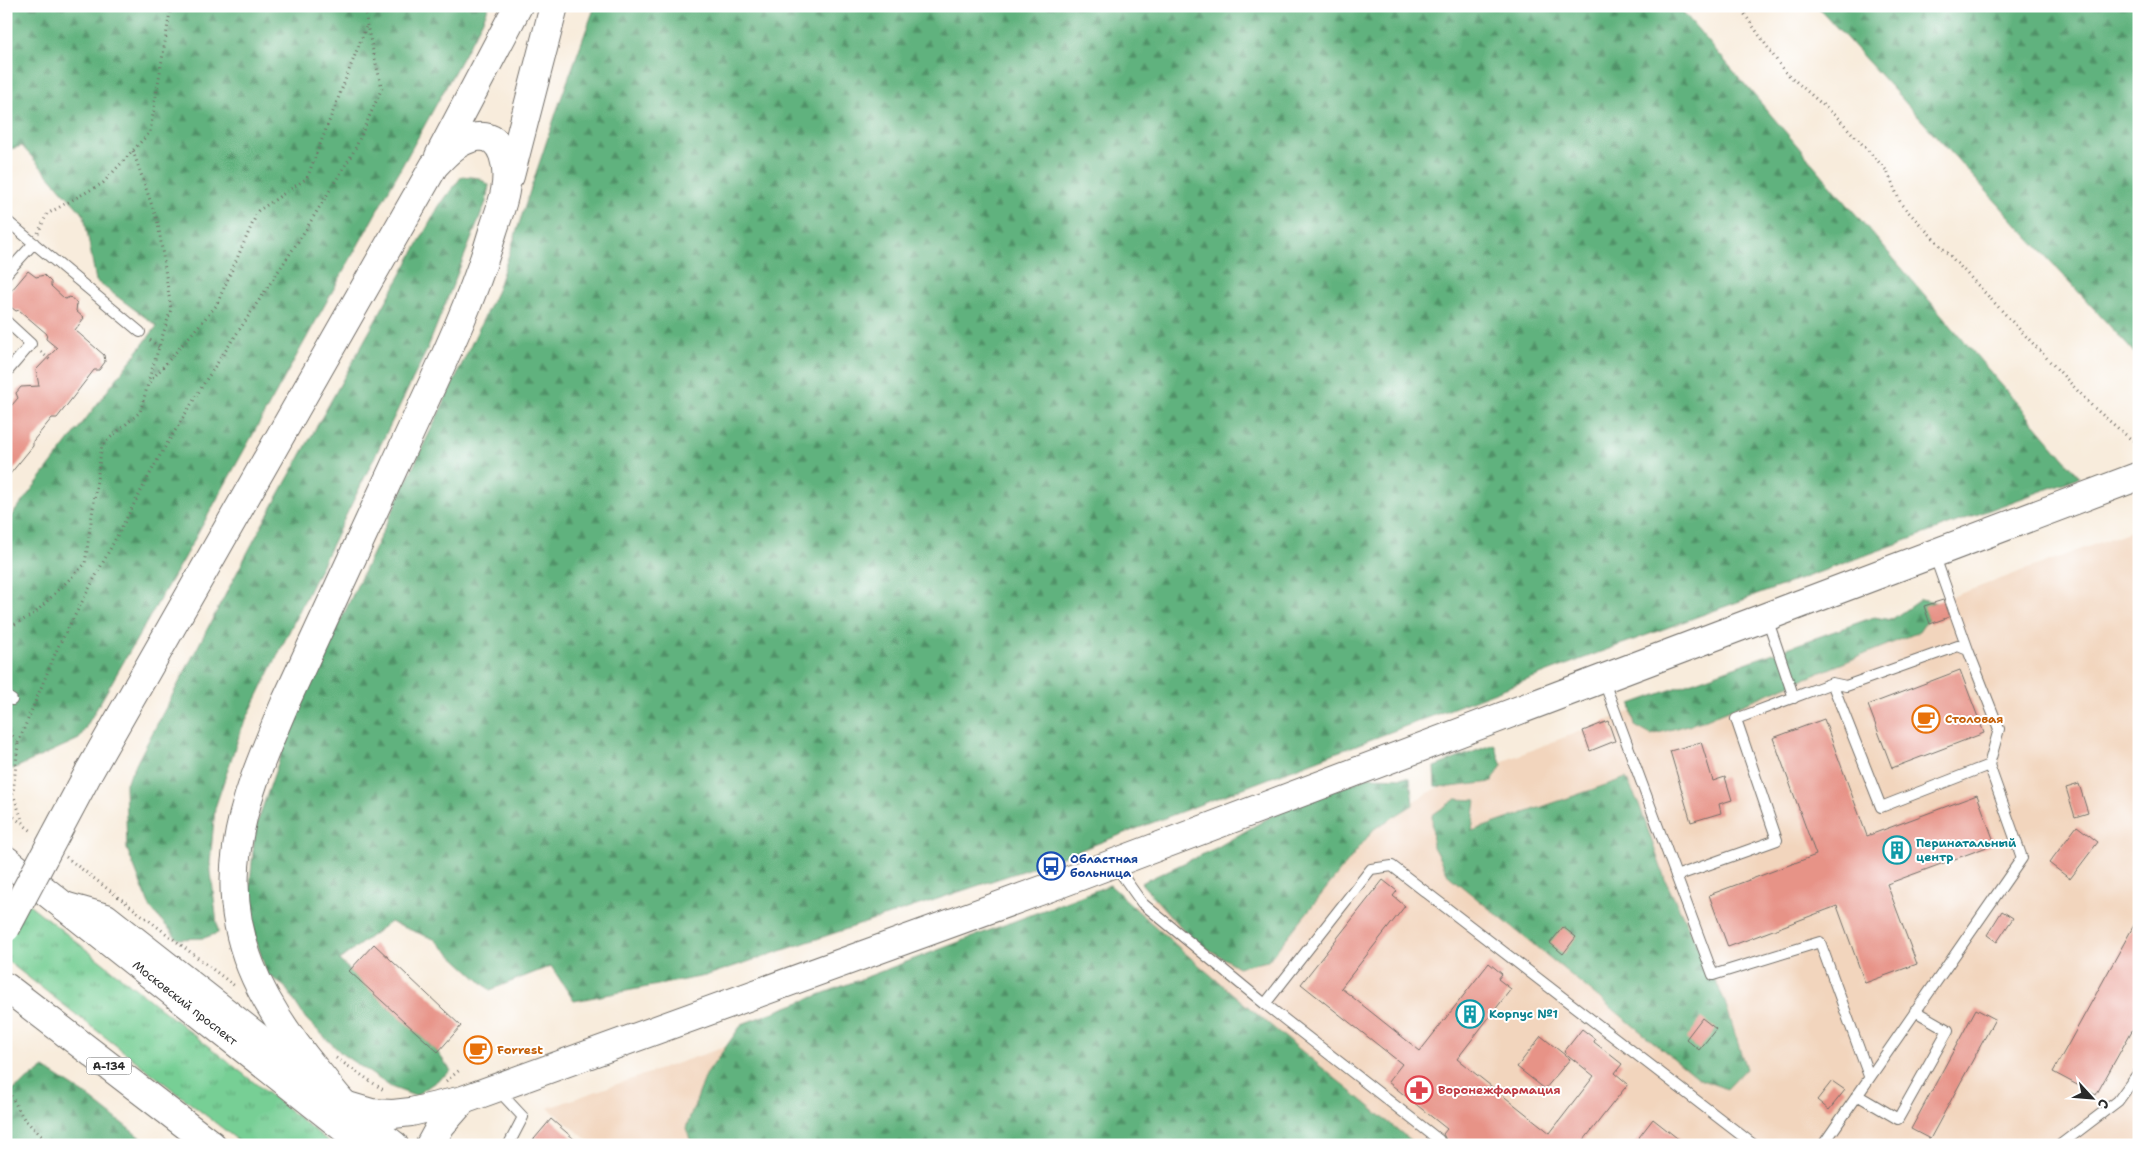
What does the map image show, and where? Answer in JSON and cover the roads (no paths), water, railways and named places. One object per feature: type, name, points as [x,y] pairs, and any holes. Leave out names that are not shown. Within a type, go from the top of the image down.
[{"type":"main road","points":[[6,928],[89,772],[434,166],[518,6]]},
{"type":"main road","points":[[554,6],[506,190],[482,270],[434,380],[263,754],[243,816],[237,848],[234,878],[237,917],[246,954],[263,995],[291,1039],[344,1104],[371,1113],[393,1114],[411,1112],[454,1090],[497,1088],[1114,863],[2139,476]]},
{"type":"main road","points":[[434,166],[453,147],[462,141],[479,136],[488,138],[498,143],[502,149],[505,160],[506,190]]},
{"type":"main road","name":"Московский проспект","points":[[6,860],[365,1145]]},
{"type":"main road","points":[[62,906],[106,918],[394,1145]]},
{"type":"main road","name":"А-134","points":[[6,987],[212,1145]]},
{"type":"main road","points":[[430,1145],[441,1125],[454,1090]]},
{"type":"lane","points":[[6,220],[140,332]]},
{"type":"lane","points":[[6,274],[34,242]]},
{"type":"lane","points":[[6,321],[31,344],[6,373]]},
{"type":"lane","points":[[1822,1145],[2022,858],[1989,765],[1999,729],[1968,650],[1934,553]]},
{"type":"lane","points":[[1766,617],[1794,698]]},
{"type":"lane","points":[[1676,876],[1777,840],[1736,719],[1832,683],[1846,686],[1958,646],[1968,650]]},
{"type":"lane","points":[[1602,678],[1713,975],[1820,942],[1869,1076]]},
{"type":"lane","points":[[1832,683],[1881,807],[1989,765]]},
{"type":"lane","points":[[1114,863],[1142,903],[1265,1004],[1439,1140]]},
{"type":"lane","points":[[1265,1004],[1371,869],[1392,866],[1754,1145]]},
{"type":"lane","points":[[1856,1095],[1898,1119],[1948,1030],[1916,1011]]},
{"type":"lane","points":[[2060,1145],[2118,1101],[2139,1072]]},
{"type":"lane","points":[[497,1088],[523,1117],[510,1142],[513,1145]]},
{"type":"place","name":"Столовая","points":[[1926,719]]},
{"type":"place","name":"Перинатальный центр","points":[[1897,850]]},
{"type":"place","name":"Областная больница","points":[[1051,866]]},
{"type":"place","name":"Корпус №1","points":[[1470,1014]]},
{"type":"place","name":"Forrest","points":[[478,1050]]},
{"type":"place","name":"Воронежфармация","points":[[1419,1090]]}]
